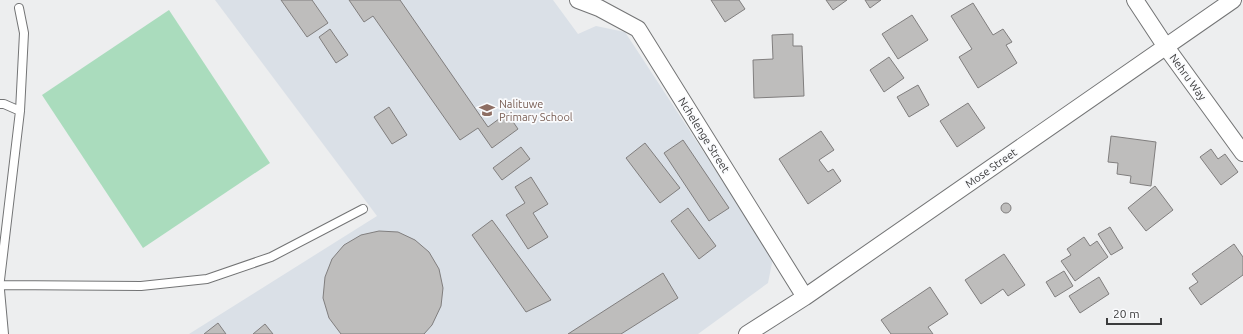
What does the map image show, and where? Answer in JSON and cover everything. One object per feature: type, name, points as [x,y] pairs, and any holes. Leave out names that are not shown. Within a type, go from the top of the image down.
[{"type":"street","name":"Nchelenge Street","points":[[578,0],[599,8],[638,30],[805,297]]},
{"type":"street","name":"Nehru Way","points":[[1134,0],[1243,153]]},
{"type":"street","name":"Mose Street","points":[[747,334],[805,297],[1233,0]]},
{"type":"lane","points":[[0,280],[20,111],[24,33],[19,8]]},
{"type":"lane","points":[[0,104],[4,104],[20,111]]},
{"type":"lane","points":[[0,285],[141,286],[207,279],[271,256],[363,209]]},
{"type":"lane","points":[[0,290],[4,334]]},
{"type":"shaded area","name":"Nalituwe Primary School","points":[[215,0],[553,0],[578,34],[596,26],[625,32],[773,258],[768,283],[698,334],[189,334],[377,216]]},
{"type":"green space","points":[[169,10],[270,163],[143,248],[42,95]]},
{"type":"building","points":[[281,0],[312,0],[328,23],[307,37]]},
{"type":"building","points":[[349,0],[400,0],[488,127],[507,113],[518,129],[492,148],[478,128],[460,140],[373,16],[364,22]]},
{"type":"building","points":[[711,0],[739,0],[745,9],[725,22]]},
{"type":"building","points":[[826,0],[847,0],[833,10]]},
{"type":"building","points":[[865,0],[881,0],[870,8]]},
{"type":"building","points":[[973,3],[993,35],[1003,29],[1012,42],[1006,45],[1017,63],[978,88],[959,57],[972,49],[951,16]]},
{"type":"building","points":[[912,15],[928,40],[898,59],[882,34]]},
{"type":"building","points":[[330,29],[348,55],[336,63],[319,37]]},
{"type":"building","points":[[793,34],[793,46],[802,46],[804,96],[754,98],[753,60],[773,59],[772,35]]},
{"type":"building","points":[[889,57],[904,78],[884,92],[870,70]]},
{"type":"building","points":[[918,85],[929,105],[909,117],[897,97]]},
{"type":"building","points":[[968,103],[985,128],[957,147],[940,121]]},
{"type":"building","points":[[389,107],[407,135],[392,144],[374,117]]},
{"type":"building","points":[[821,131],[834,150],[819,160],[828,172],[833,169],[841,181],[808,204],[779,159]]},
{"type":"building","points":[[1111,136],[1156,142],[1151,186],[1130,183],[1131,176],[1117,174],[1118,163],[1108,162]]},
{"type":"building","points":[[683,140],[729,208],[709,221],[664,153]]},
{"type":"building","points":[[645,143],[680,188],[660,203],[626,158]]},
{"type":"building","points":[[521,147],[530,159],[502,180],[493,168]]},
{"type":"building","points":[[1211,149],[1218,159],[1225,154],[1238,172],[1221,185],[1200,157]]},
{"type":"building","points":[[531,177],[548,204],[533,213],[548,237],[528,249],[506,215],[525,203],[515,187]]},
{"type":"building","points":[[1155,186],[1173,210],[1146,231],[1128,208]]},
{"type":"building","points":[[1006,203],[1011,208],[1006,213],[1001,208]]},
{"type":"building","points":[[688,208],[716,246],[699,259],[671,221]]},
{"type":"building","points":[[492,220],[551,300],[526,312],[472,235]]},
{"type":"building","points":[[1110,227],[1123,248],[1111,255],[1098,234]]},
{"type":"building","points":[[379,231],[398,232],[415,240],[429,252],[439,269],[443,288],[441,306],[432,325],[424,334],[341,334],[329,318],[323,298],[325,277],[332,259],[344,245],[361,235]]},
{"type":"building","points":[[1084,237],[1090,246],[1097,241],[1108,257],[1075,281],[1061,261],[1071,255],[1067,249]]},
{"type":"building","points":[[1234,244],[1243,257],[1243,275],[1201,305],[1189,288],[1198,282],[1192,274]]},
{"type":"building","points":[[1004,254],[1025,285],[1008,296],[1003,289],[981,304],[965,280]]},
{"type":"building","points":[[1064,271],[1073,286],[1055,297],[1046,282]]},
{"type":"building","points":[[663,273],[678,298],[621,334],[568,334]]},
{"type":"building","points":[[1099,277],[1109,294],[1080,313],[1069,296]]},
{"type":"building","points":[[930,287],[948,314],[928,327],[933,334],[891,334],[881,320]]},
{"type":"building","points":[[218,323],[226,334],[204,334]]},
{"type":"building","points":[[265,324],[273,334],[253,334]]},
{"type":"place","name":"Nalituwe Primary School","points":[[487,110]]}]
